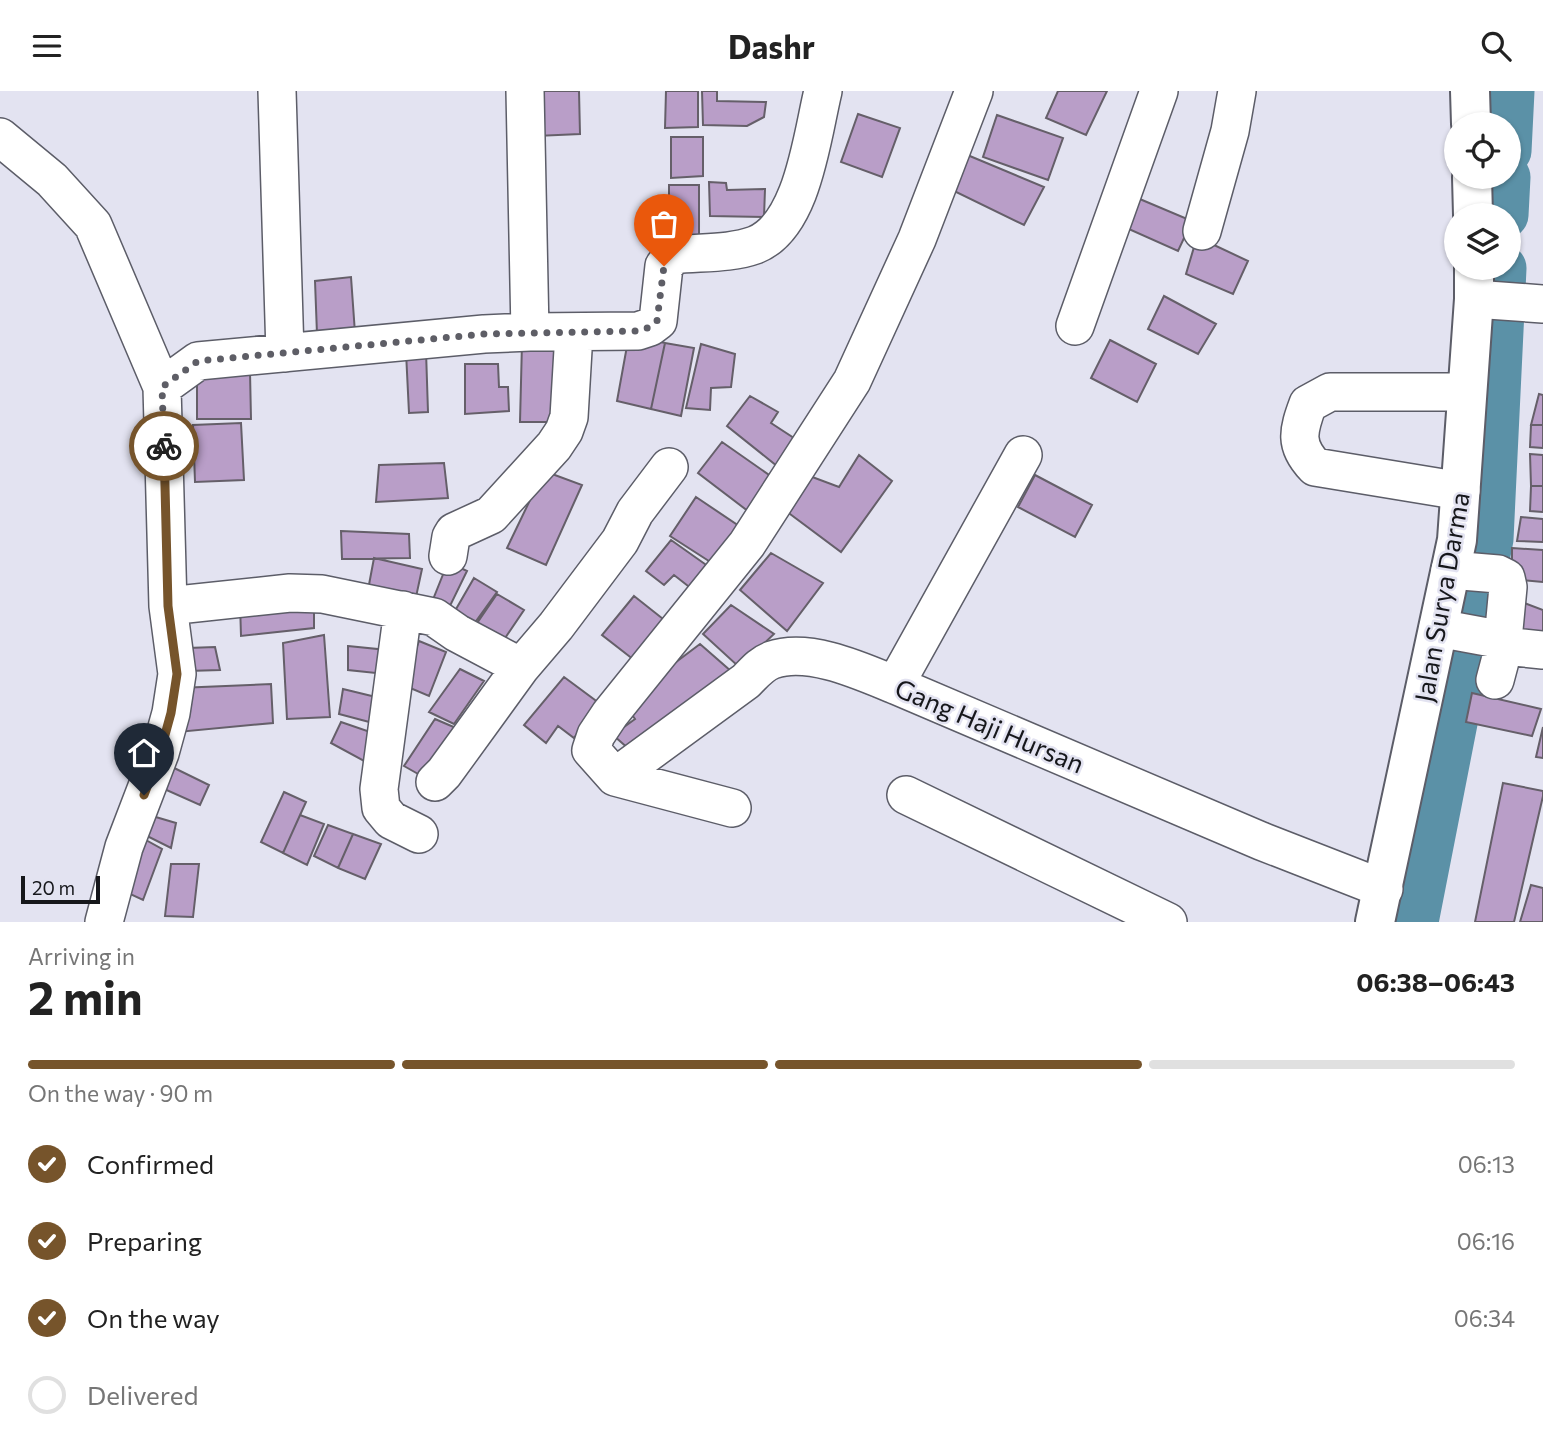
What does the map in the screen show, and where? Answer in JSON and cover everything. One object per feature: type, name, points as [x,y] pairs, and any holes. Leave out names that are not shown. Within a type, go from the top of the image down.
[{"type":"main road","points":[[1470,91],[1471,112]]},
{"type":"main road","name":"Jalan Surya Darma","points":[[1379,906],[1448,630],[1471,572],[1457,540],[1467,392],[1479,289]]},
{"type":"street","points":[[277,91],[285,353]]},
{"type":"street","points":[[524,91],[530,332]]},
{"type":"street","points":[[162,387],[198,361],[484,334],[638,331],[650,327],[657,321],[664,266],[674,254],[739,249],[757,244],[772,236],[783,222],[802,179],[823,91]]},
{"type":"street","points":[[732,808],[615,777],[591,750],[596,735],[747,544],[852,381],[917,239],[974,91]]},
{"type":"street","points":[[1075,326],[1159,91]]},
{"type":"street","points":[[1202,231],[1227,144],[1237,91]]},
{"type":"street","points":[[0,137],[52,180],[93,225],[162,387],[168,606],[177,674],[171,713],[160,753],[124,847],[104,922]]},
{"type":"street","points":[[1479,289],[1536,304]]},
{"type":"street","points":[[447,556],[454,532],[491,515],[554,446],[568,425],[574,333]]},
{"type":"street","points":[[1461,491],[1315,467],[1302,453],[1300,425],[1308,404],[1330,392],[1467,392]]},
{"type":"street","points":[[895,685],[1023,455]]},
{"type":"street","points":[[435,782],[620,541],[635,512],[669,467]]},
{"type":"street","points":[[1471,572],[1506,578],[1508,587],[1499,651]]},
{"type":"street","points":[[168,606],[290,593],[322,594],[434,617],[457,633],[521,667]]},
{"type":"street","points":[[402,610],[379,789],[380,808],[391,820],[419,834]]},
{"type":"street","points":[[1448,630],[1499,651],[1543,650]]},
{"type":"street","name":"Gang Haji Hursan","points":[[615,777],[746,681],[760,666],[773,660],[812,658],[833,662],[895,685],[1261,841],[1379,906]]},
{"type":"street","points":[[906,795],[1168,922]]},
{"type":"building","points":[[534,91],[579,91],[580,134],[536,136]]},
{"type":"building","points":[[666,91],[698,91],[698,127],[665,128]]},
{"type":"building","points":[[702,91],[717,91],[717,101],[766,102],[764,117],[747,126],[703,125]]},
{"type":"building","points":[[1058,91],[1107,91],[1086,135],[1046,118]]},
{"type":"building","points":[[858,114],[900,128],[882,177],[841,162]]},
{"type":"building","points":[[997,115],[1063,138],[1048,180],[983,157]]},
{"type":"building","points":[[671,137],[703,137],[703,176],[671,178]]},
{"type":"building","points":[[965,154],[1044,187],[1024,225],[952,190]]},
{"type":"building","points":[[709,182],[726,183],[727,190],[765,189],[764,217],[710,216]]},
{"type":"building","points":[[669,185],[699,185],[699,245],[669,245]]},
{"type":"building","points":[[1135,197],[1192,221],[1178,251],[1122,226]]},
{"type":"building","points":[[1197,237],[1248,261],[1233,294],[1186,274]]},
{"type":"building","points":[[351,277],[355,333],[317,334],[315,281]]},
{"type":"building","points":[[1164,296],[1216,324],[1198,354],[1148,329]]},
{"type":"building","points":[[629,335],[665,343],[651,409],[617,401]]},
{"type":"building","points":[[1110,340],[1156,364],[1137,402],[1091,378]]},
{"type":"building","points":[[522,343],[559,343],[559,422],[520,422]]},
{"type":"building","points":[[665,343],[694,348],[681,416],[651,409]]},
{"type":"building","points":[[701,344],[735,354],[731,387],[711,388],[710,410],[686,408]]},
{"type":"building","points":[[426,351],[428,412],[409,413],[406,352]]},
{"type":"building","points":[[465,364],[498,364],[499,387],[508,387],[509,411],[465,414]]},
{"type":"building","points":[[197,372],[250,372],[251,419],[197,419]]},
{"type":"building","points":[[1539,394],[1543,395],[1543,425],[1531,425]]},
{"type":"building","points":[[750,396],[778,412],[771,423],[803,444],[782,470],[727,426]]},
{"type":"building","points":[[241,423],[244,480],[195,482],[193,425]]},
{"type":"building","points":[[1531,425],[1543,425],[1543,448],[1530,447]]},
{"type":"building","points":[[722,442],[782,484],[757,518],[698,473]]},
{"type":"building","points":[[1530,454],[1543,455],[1543,486],[1531,486]]},
{"type":"building","points":[[859,455],[892,481],[841,552],[786,511],[807,475],[839,487]]},
{"type":"building","points":[[444,463],[448,498],[376,502],[379,465]]},
{"type":"building","points":[[544,471],[582,485],[546,565],[507,548]]},
{"type":"building","points":[[1035,475],[1092,505],[1075,537],[1018,507]]},
{"type":"building","points":[[1531,486],[1543,486],[1543,512],[1530,511]]},
{"type":"building","points":[[696,497],[742,528],[712,563],[670,536]]},
{"type":"building","points":[[1521,517],[1543,519],[1543,542],[1517,541]]},
{"type":"building","points":[[341,531],[409,534],[410,558],[342,559]]},
{"type":"building","points":[[671,540],[719,574],[697,593],[674,575],[664,585],[646,571]]},
{"type":"building","points":[[1512,548],[1543,550],[1543,582],[1512,579]]},
{"type":"building","points":[[771,553],[823,583],[787,631],[740,590]]},
{"type":"building","points":[[374,558],[422,569],[416,597],[368,590]]},
{"type":"building","points":[[448,562],[467,571],[448,610],[432,602]]},
{"type":"building","points":[[474,578],[497,592],[466,635],[448,623]]},
{"type":"building","points":[[497,594],[524,610],[497,650],[471,632]]},
{"type":"building","points":[[634,596],[677,630],[643,667],[602,635]]},
{"type":"building","points":[[314,598],[314,628],[241,636],[240,603]]},
{"type":"building","points":[[1519,601],[1543,610],[1543,634],[1508,627]]},
{"type":"building","points":[[731,605],[774,634],[739,667],[703,634]]},
{"type":"building","points":[[324,635],[330,717],[287,719],[283,643]]},
{"type":"building","points":[[419,641],[446,652],[429,696],[403,685]]},
{"type":"building","points":[[700,644],[732,672],[630,750],[613,735],[635,719],[623,702]]},
{"type":"building","points":[[348,646],[387,650],[385,674],[348,670]]},
{"type":"building","points":[[215,647],[220,670],[188,671],[188,648]]},
{"type":"building","points":[[460,669],[484,681],[454,724],[429,712]]},
{"type":"building","points":[[564,677],[599,703],[574,738],[558,726],[546,743],[524,725]]},
{"type":"building","points":[[271,684],[273,723],[178,732],[178,688]]},
{"type":"building","points":[[343,689],[380,698],[373,723],[339,714]]},
{"type":"building","points":[[1472,693],[1541,709],[1532,736],[1466,722]]},
{"type":"building","points":[[435,719],[456,728],[427,779],[404,766]]},
{"type":"building","points":[[341,722],[379,735],[364,761],[331,743]]},
{"type":"building","points":[[1543,727],[1543,758],[1536,757]]},
{"type":"building","points":[[164,763],[209,785],[200,805],[153,784]]},
{"type":"building","points":[[1503,783],[1543,791],[1543,796],[1514,922],[1475,922]]},
{"type":"building","points":[[284,792],[306,802],[283,853],[261,842]]},
{"type":"building","points":[[149,815],[176,823],[171,848],[143,834]]},
{"type":"building","points":[[300,815],[324,824],[307,865],[283,853]]},
{"type":"building","points":[[328,825],[353,834],[338,868],[314,856]]},
{"type":"building","points":[[135,834],[162,849],[143,900],[115,887]]},
{"type":"building","points":[[353,834],[381,844],[365,879],[338,868]]},
{"type":"building","points":[[171,864],[199,864],[193,917],[165,916]]},
{"type":"building","points":[[1531,885],[1543,888],[1543,922],[1520,922]]},
{"type":"waterway","points":[[1510,112],[1511,91]]},
{"type":"waterway","points":[[1506,189],[1506,203]]},
{"type":"waterway","points":[[1415,922],[1490,539],[1502,280]]},
{"type":"way so far","points":[[164,446],[162,387],[198,361],[484,334],[638,331],[657,321],[664,266]]},
{"type":"route","points":[[144,795],[171,713],[177,674],[168,606],[164,446]]}]
